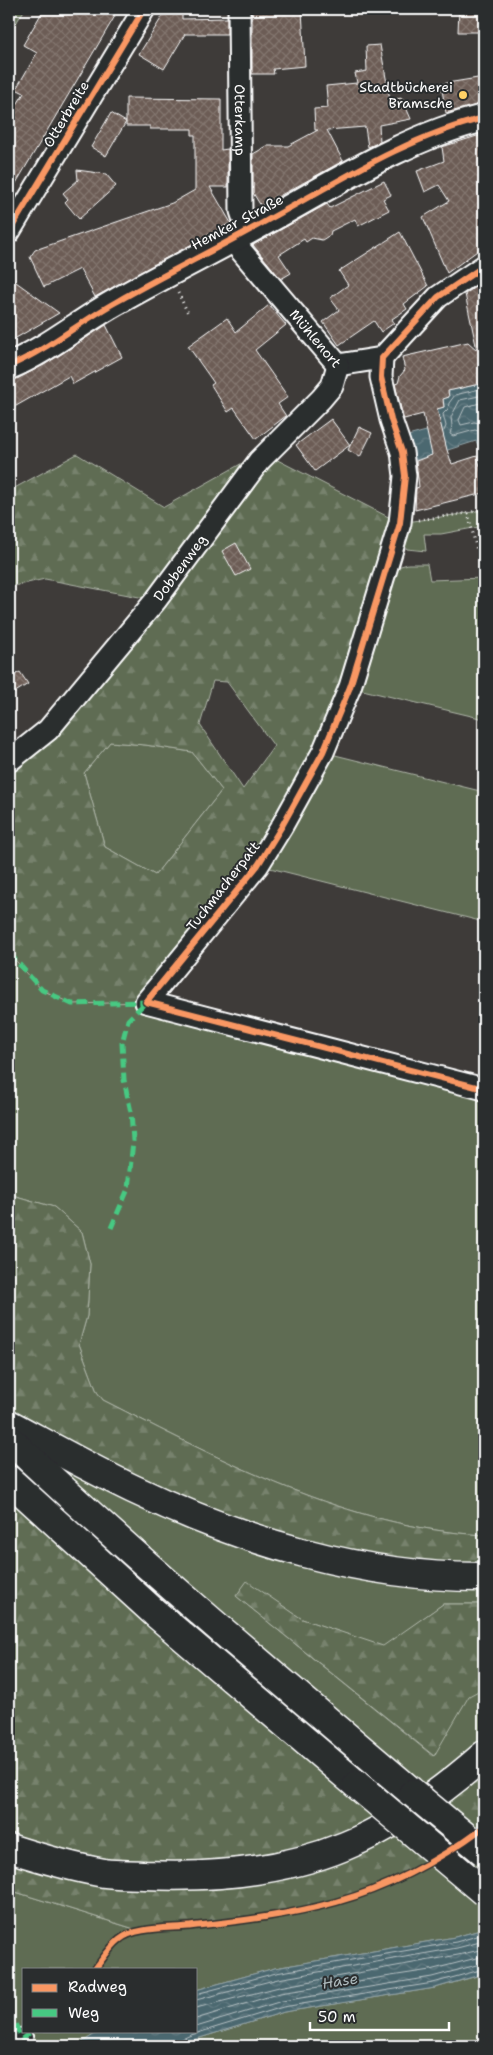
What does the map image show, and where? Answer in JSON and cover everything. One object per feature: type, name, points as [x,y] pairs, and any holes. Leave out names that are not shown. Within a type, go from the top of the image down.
[{"type":"highway","points":[[9,1424],[133,1489],[188,1513],[239,1532],[349,1564],[416,1574],[484,1577]]},
{"type":"highway","points":[[9,1439],[59,1487],[167,1582],[484,1852]]},
{"type":"highway","points":[[9,1480],[155,1613],[484,1892]]},
{"type":"highway","points":[[9,1848],[47,1861],[105,1873],[172,1876],[228,1874],[285,1865],[346,1846],[398,1819],[422,1804],[484,1755]]},
{"type":"main road","name":"Hemker Straße","points":[[9,366],[192,260],[231,241],[351,174],[419,140],[443,130],[484,118]]},
{"type":"main road","name":"Hemker Straße","points":[[9,352],[54,327],[93,316]]},
{"type":"street","name":"Otterbreite","points":[[9,232],[144,9]]},
{"type":"street","name":"Otterkamp","points":[[231,241],[241,211],[239,9]]},
{"type":"street","name":"Mühlenort","points":[[231,241],[338,365],[382,358]]},
{"type":"street","points":[[382,358],[438,297],[484,266]]},
{"type":"street","name":"Tuchmacherpatt","points":[[382,358],[381,377],[391,420],[402,452],[405,476],[400,522],[350,687],[323,752],[258,865],[146,1002],[484,1089]]},
{"type":"street","name":"Dobbenweg","points":[[9,761],[48,730],[156,600],[259,460],[322,399],[332,386],[338,365]]},
{"type":"path","points":[[400,522],[468,513],[484,509]]},
{"type":"path","points":[[468,513],[477,551]]},
{"type":"green space","points":[[9,9],[25,9],[9,34]]},
{"type":"green space","points":[[262,452],[400,523],[381,582],[282,826],[146,1002],[72,1004],[42,990],[9,953],[9,761],[155,600],[45,579],[9,587],[9,491],[77,454],[164,507]],"holes":[[[213,681],[227,682],[274,746],[243,789],[200,725]],[[110,742],[192,752],[222,790],[155,875],[105,847],[84,773]]]},
{"type":"green space","points":[[484,509],[484,526],[441,534],[424,534],[426,551],[407,549],[403,544],[400,523]]},
{"type":"green space","points":[[408,564],[427,564],[430,580],[484,578],[484,719],[350,687],[397,567]]},
{"type":"green space","points":[[110,742],[192,752],[222,790],[155,875],[105,847],[84,773]]},
{"type":"green space","points":[[323,752],[484,792],[484,922],[258,865]]},
{"type":"green space","points":[[9,953],[11,957],[146,1002],[484,1089],[484,1535],[434,1530],[384,1520],[335,1505],[240,1468],[103,1400],[97,1392],[79,1344],[87,1316],[90,1264],[82,1232],[54,1207],[9,1194]]},
{"type":"green space","points":[[9,1194],[54,1207],[82,1232],[90,1264],[87,1316],[79,1344],[97,1392],[103,1400],[240,1468],[335,1505],[384,1520],[434,1530],[484,1535],[484,1577],[296,1550],[9,1424]]},
{"type":"green space","points":[[9,1439],[484,1577],[484,1604],[443,1604],[383,1647],[302,1619],[247,1582],[236,1596],[433,1756],[469,1695],[484,1688],[484,1755],[422,1805]]},
{"type":"green space","points":[[9,1480],[397,1819],[484,1755],[484,1827],[387,1885],[336,1902],[279,1915],[141,1931],[9,1890]]},
{"type":"green space","points":[[247,1581],[302,1619],[383,1646],[443,1604],[484,1604],[484,1688],[469,1696],[434,1756],[236,1596]]},
{"type":"green space","points":[[484,1827],[484,1929],[455,1937],[275,1968],[198,1989],[198,1968],[22,1968],[22,2032],[98,2032],[76,2046],[14,2046],[22,2039],[9,2011],[9,1890],[141,1931],[279,1915],[336,1902],[439,1854]]},
{"type":"green space","points":[[484,1974],[484,2046],[178,2046],[284,2012],[435,1988]]},
{"type":"water","points":[[484,383],[484,451],[481,451],[476,441],[410,462],[404,437],[441,427],[437,409],[444,407],[443,399],[449,397],[448,391]]},
{"type":"water","name":"Hase","points":[[484,1929],[484,1974],[435,1988],[284,2012],[178,2046],[76,2046],[98,2032],[198,2032],[198,1989],[275,1968],[455,1937]]},
{"type":"building","points":[[44,9],[104,9],[115,16],[9,195],[9,118],[24,93],[16,89],[37,53],[23,45]]},
{"type":"building","points":[[167,9],[182,9],[182,19],[227,18],[227,34],[185,34],[164,69],[139,54]]},
{"type":"building","points":[[252,9],[302,9],[305,66],[273,69],[274,74],[252,74]]},
{"type":"building","points":[[459,9],[484,9],[484,32],[458,32]]},
{"type":"building","points":[[380,45],[390,100],[402,98],[411,119],[379,125],[380,142],[368,147],[365,127],[327,130],[343,161],[261,206],[253,193],[253,154],[267,146],[288,146],[318,130],[315,130],[314,109],[328,108],[326,86],[357,83],[355,73],[367,71],[366,46]]},
{"type":"building","name":"Stadtbücherei Bramsche","points":[[484,77],[484,103],[446,113],[441,84]]},
{"type":"building","points":[[126,98],[221,99],[221,150],[228,149],[228,187],[210,187],[231,223],[95,297],[80,269],[44,287],[30,257],[35,250],[172,203],[195,190],[195,135],[192,135],[192,129],[150,129],[150,126],[126,126]]},
{"type":"building","points":[[111,113],[126,122],[106,156],[91,147]]},
{"type":"building","points":[[477,136],[484,136],[484,246],[447,273],[423,217],[449,201],[439,185],[425,192],[417,171],[444,161],[442,147]]},
{"type":"building","points":[[77,170],[106,174],[116,186],[79,219],[65,202],[68,199],[63,193],[78,180]]},
{"type":"building","points":[[384,181],[391,195],[383,199],[389,210],[358,226],[355,219],[331,231],[330,235],[322,240],[312,238],[306,242],[304,239],[279,255],[291,273],[281,279],[253,245],[327,204],[330,208]]},
{"type":"building","points":[[400,232],[428,286],[404,304],[407,309],[392,319],[394,323],[381,332],[374,321],[339,345],[323,322],[339,310],[330,298],[348,285],[339,271]]},
{"type":"building","points":[[9,277],[59,313],[9,342]]},
{"type":"building","points":[[484,281],[484,352],[480,352],[484,355],[484,383],[448,391],[449,397],[443,399],[444,407],[437,409],[452,464],[477,456],[484,478],[484,493],[415,510],[416,488],[419,487],[416,461],[432,455],[423,414],[404,419],[403,417],[395,384],[398,383],[400,376],[405,370],[402,357],[468,342],[477,350],[465,294]]},
{"type":"building","points":[[269,305],[286,325],[255,350],[288,397],[278,404],[286,416],[256,439],[234,408],[228,412],[211,385],[214,383],[188,346],[227,318],[236,332]]},
{"type":"building","points":[[106,325],[122,357],[73,384],[69,376],[9,410],[9,381],[15,380],[44,365]]},
{"type":"building","points":[[331,419],[350,445],[315,471],[296,445]]},
{"type":"building","points":[[359,427],[372,433],[360,457],[348,450]]},
{"type":"building","points":[[236,543],[250,569],[236,576],[222,551]]},
{"type":"building","points":[[20,672],[28,684],[9,696],[9,678]]},
{"type":"marked path","points":[[9,953],[42,990],[72,1004],[146,1002]]},
{"type":"marked path","points":[[111,1228],[128,1189],[133,1141],[131,1112],[124,1080],[122,1043],[128,1020],[146,1002]]},
{"type":"marked path","points":[[9,2011],[22,2039],[31,2032]]},
{"type":"cycle path","points":[[9,232],[144,9]]},
{"type":"cycle path","points":[[9,366],[37,352],[134,292],[372,162],[427,137],[455,126],[484,118]]},
{"type":"cycle path","points":[[484,266],[438,297],[382,358],[381,377],[391,420],[402,452],[405,476],[400,523],[350,687],[323,752],[258,865],[146,1002],[484,1089]]},
{"type":"cycle path","points":[[96,1968],[119,1940],[134,1932],[283,1914],[318,1907],[376,1889],[431,1862],[484,1827]]},
{"type":"place","name":"Stadtbücherei Bramsche","points":[[463,95]]}]
